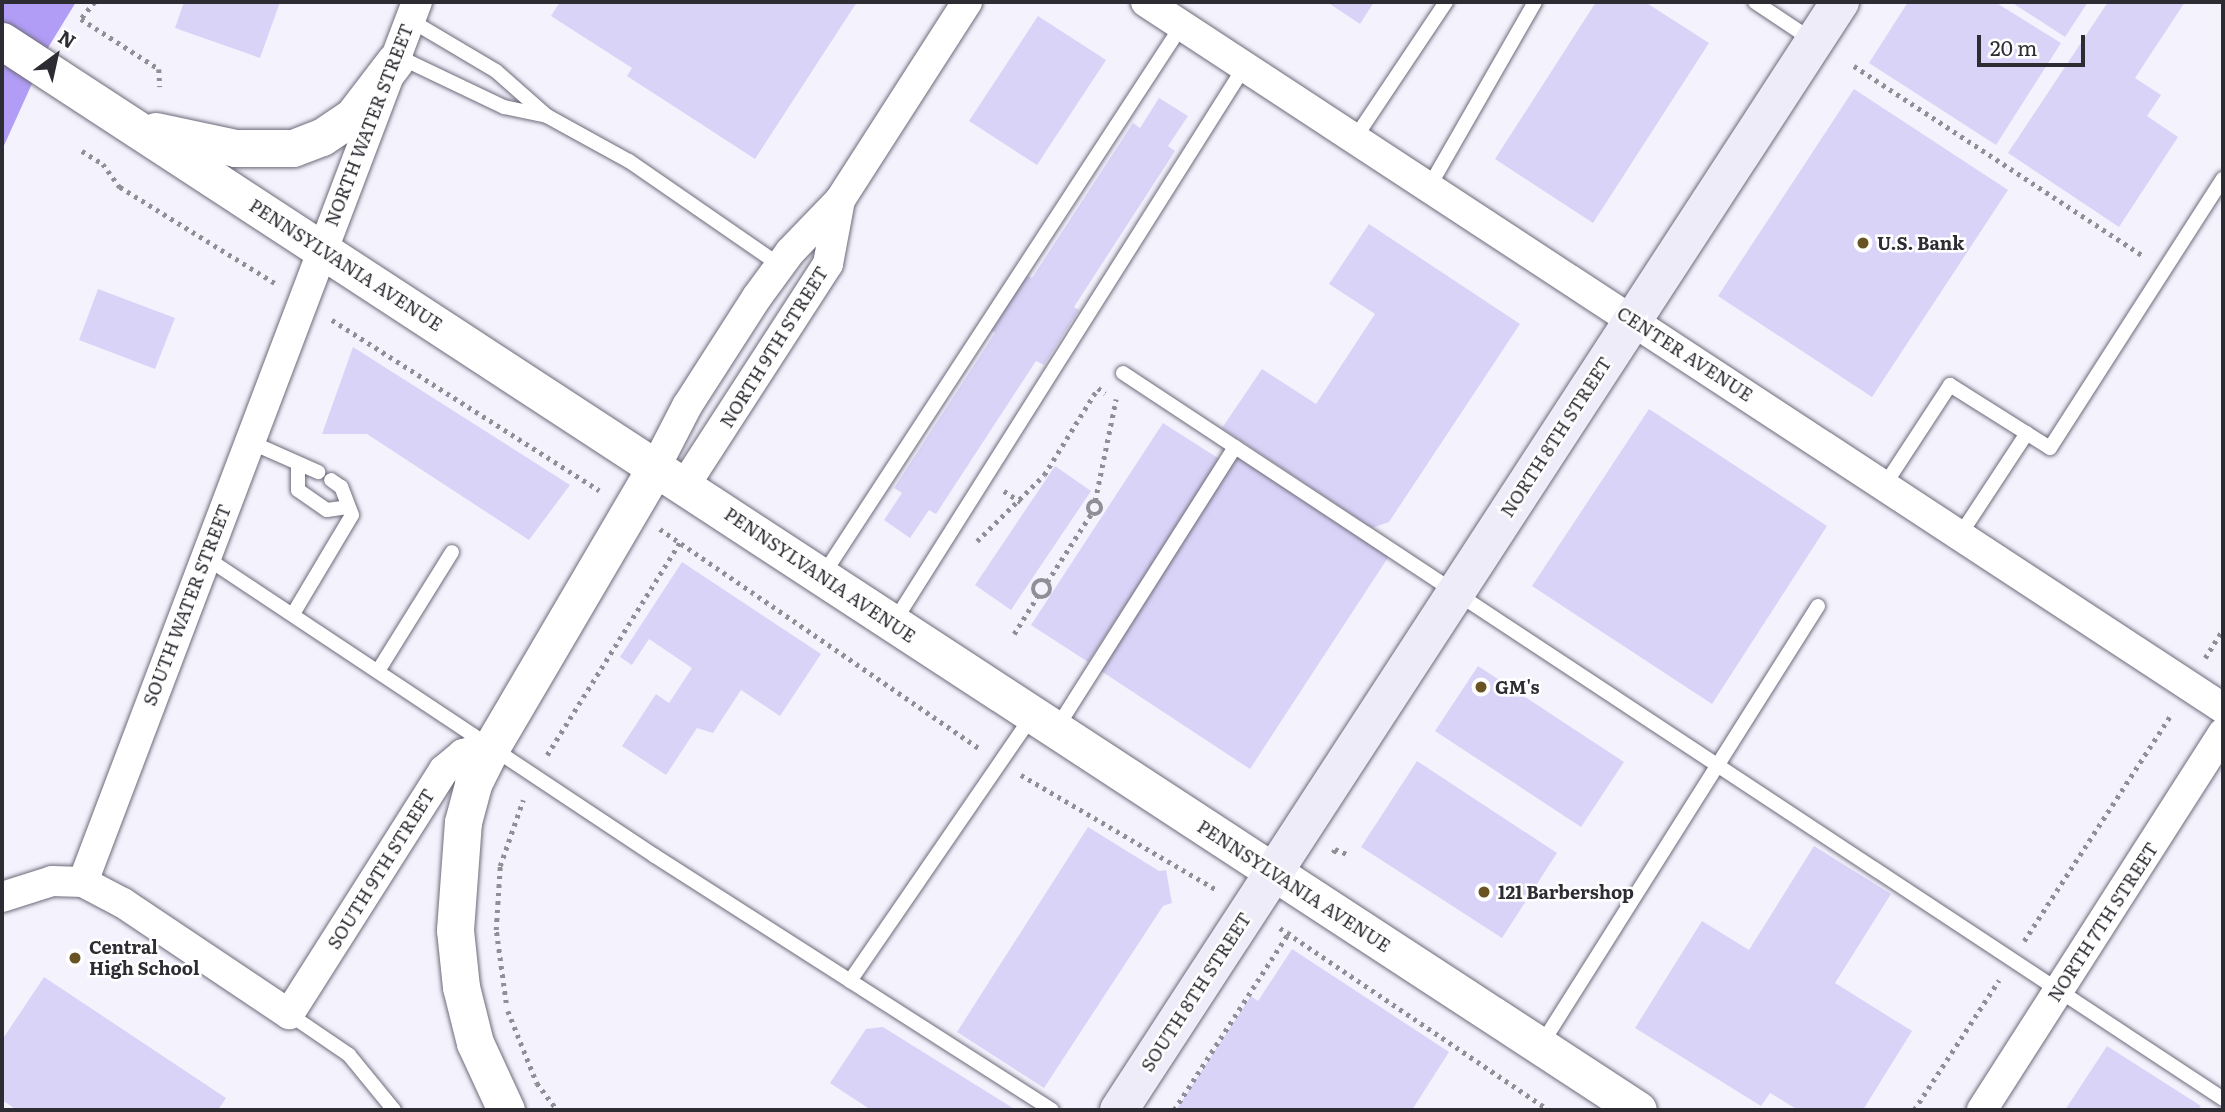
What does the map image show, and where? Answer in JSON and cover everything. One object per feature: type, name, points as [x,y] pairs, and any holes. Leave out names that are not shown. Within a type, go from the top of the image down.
[{"type":"main road","name":"NORTH 8TH STREET","points":[[1273,873],[1840,2]]},
{"type":"main road","name":"SOUTH 8TH STREET","points":[[1119,1110],[1273,873]]},
{"type":"street","name":"NORTH 9TH STREET","points":[[671,476],[694,396],[780,265],[840,200],[967,2]]},
{"type":"street","name":"CENTER AVENUE","points":[[1146,2],[2223,708]]},
{"type":"street","name":"NORTH WATER STREET","points":[[321,249],[414,11]]},
{"type":"street","name":"PENNSYLVANIA AVENUE","points":[[2,41],[1638,1110]]},
{"type":"street","points":[[107,110],[159,132],[201,142],[267,151],[293,148],[342,125],[365,104],[396,59]]},
{"type":"street","name":"NORTH 9TH STREET","points":[[671,476],[828,264],[840,200]]},
{"type":"street","name":"SOUTH WATER STREET","points":[[83,882],[321,249]]},
{"type":"street","points":[[506,1110],[475,1043],[461,987],[455,930],[463,822],[473,784],[492,746],[633,513],[671,476]]},
{"type":"street","name":"NORTH 7TH STREET","points":[[1982,1110],[2223,733]]},
{"type":"street","name":"SOUTH 9TH STREET","points":[[289,1014],[444,770],[463,754],[492,746]]},
{"type":"street","points":[[2,897],[52,881],[83,882],[123,902],[289,1014]]},
{"type":"lane","points":[[1354,138],[1446,2]]},
{"type":"lane","points":[[1429,187],[1535,2]]},
{"type":"lane","points":[[1755,2],[1814,41]]},
{"type":"lane","points":[[414,11],[496,71],[547,117],[629,161],[780,265]]},
{"type":"lane","points":[[822,575],[1182,25]]},
{"type":"lane","points":[[396,59],[504,107],[547,117]]},
{"type":"lane","points":[[894,623],[1245,66]]},
{"type":"lane","points":[[1884,486],[1950,385],[2050,448],[2223,179]]},
{"type":"lane","points":[[1123,373],[1454,594],[2223,1099]]},
{"type":"lane","points":[[1960,535],[2027,433]]},
{"type":"lane","points":[[248,440],[324,476],[341,487],[352,515],[293,614]]},
{"type":"lane","points":[[850,981],[957,821],[1001,764],[1044,722],[1235,447]]},
{"type":"lane","points":[[298,466],[298,490],[327,510],[348,507]]},
{"type":"lane","points":[[378,671],[452,552]]},
{"type":"lane","points":[[205,557],[850,981],[1052,1110]]},
{"type":"lane","points":[[1540,1047],[1714,765],[1818,606]]},
{"type":"lane","points":[[289,1014],[349,1055],[394,1110]]},
{"type":"path","points":[[95,2],[81,19],[159,69],[160,87]]},
{"type":"path","points":[[1854,66],[2164,269]]},
{"type":"path","points":[[82,151],[103,164],[120,187],[303,300],[633,513],[1001,764],[1289,933],[1549,1110]]},
{"type":"path","points":[[974,545],[1044,475],[1098,388],[1116,400],[1095,501],[1088,507],[1093,517]]},
{"type":"path","points":[[1037,597],[1048,595],[1047,582],[1093,517],[1103,509],[1095,501]]},
{"type":"path","points":[[1014,634],[1037,597],[1035,584],[1047,582]]},
{"type":"path","points":[[1914,1110],[2174,710]]},
{"type":"path","points":[[1174,1110],[1289,933],[1335,849],[1347,854]]},
{"type":"shaded area","points":[[2,2],[76,2],[49,46],[2,150]]},
{"type":"building","points":[[184,2],[280,2],[260,58],[175,28]]},
{"type":"building","points":[[560,2],[857,2],[755,159],[627,76],[632,68],[551,16]]},
{"type":"building","points":[[1327,2],[1374,2],[1360,24]]},
{"type":"building","points":[[1596,2],[1645,2],[1709,43],[1593,223],[1495,159]]},
{"type":"building","points":[[1908,2],[1995,2],[2061,43],[1996,145],[1869,63]]},
{"type":"building","points":[[2011,2],[2088,2],[2065,37]]},
{"type":"building","points":[[2108,2],[2185,2],[2135,78],[2161,95],[2147,116],[2178,137],[2119,227],[2008,153]]},
{"type":"building","points":[[1038,16],[1106,60],[1037,165],[969,121]]},
{"type":"building","name":"U.S. Bank","points":[[1854,89],[2008,190],[1872,397],[1718,296]]},
{"type":"building","points":[[1159,98],[1188,116],[1168,146],[1175,151],[1074,307],[1079,310],[1044,365],[1036,361],[936,514],[929,510],[910,538],[884,520],[902,493],[894,488],[995,333],[990,329],[1025,274],[1032,278],[1133,123],[1140,128]]},
{"type":"building","points":[[1369,224],[1520,324],[1389,522],[1372,528],[1222,428],[1262,369],[1316,404],[1375,314],[1329,284]]},
{"type":"building","points":[[98,289],[175,318],[155,369],[79,340]]},
{"type":"building","points":[[353,347],[570,485],[529,540],[367,434],[322,434]]},
{"type":"building","points":[[1649,409],[1827,526],[1712,704],[1532,586]]},
{"type":"building","points":[[1163,423],[1221,460],[1088,662],[1031,625]]},
{"type":"building","points":[[1237,456],[1389,556],[1250,769],[1098,669]]},
{"type":"building","points":[[1055,466],[1091,491],[1011,610],[975,585]]},
{"type":"building","points":[[682,562],[821,654],[780,716],[741,690],[713,733],[697,728],[666,775],[622,746],[656,694],[669,703],[692,668],[649,639],[632,665],[620,657]]},
{"type":"building","points":[[1478,666],[1624,762],[1581,827],[1435,731]]},
{"type":"building","points":[[1417,761],[1557,853],[1502,938],[1361,847]]},
{"type":"building","points":[[1088,827],[1159,871],[1166,870],[1172,903],[1163,906],[1044,1088],[957,1032]]},
{"type":"building","points":[[1814,846],[1891,894],[1835,983],[1912,1031],[1863,1110],[1798,1110],[1770,1093],[1761,1106],[1635,1028],[1702,921],[1749,950]]},
{"type":"building","points":[[1292,949],[1449,1052],[1412,1110],[1176,1110],[1251,996],[1258,1001]]},
{"type":"building","points":[[44,977],[226,1098],[218,1110],[17,1110],[2,1100],[2,1040]]},
{"type":"building","points":[[883,1027],[1016,1110],[871,1110],[830,1083],[866,1029]]},
{"type":"building","points":[[2107,1046],[2201,1106],[2198,1110],[2065,1110]]},
{"type":"place","name":"U.S. Bank","points":[[1863,243]]},
{"type":"place","name":"GM's","points":[[1481,687]]},
{"type":"place","name":"121 Barbershop","points":[[1484,892]]},
{"type":"place","name":"Central High School","points":[[75,958]]}]
